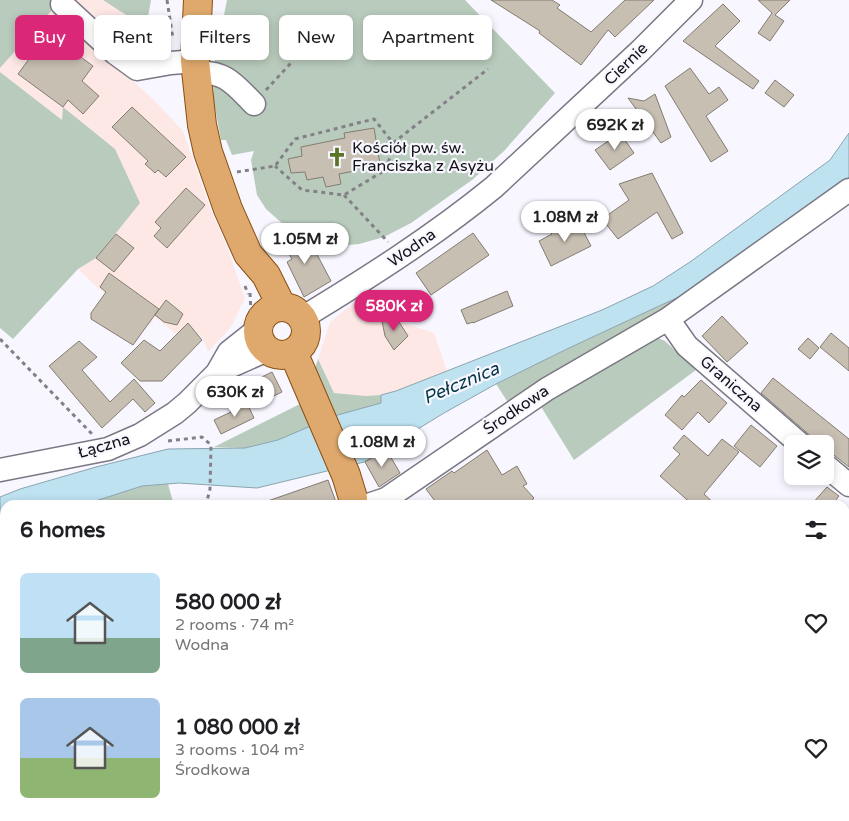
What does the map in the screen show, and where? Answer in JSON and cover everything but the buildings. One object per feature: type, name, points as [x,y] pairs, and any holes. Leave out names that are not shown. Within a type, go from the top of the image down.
[{"type":"main road","points":[[198,0],[187,66],[208,152],[228,209],[248,254],[252,281],[283,332],[346,475],[353,500]]},
{"type":"street","name":"Ciernie","points":[[515,168],[640,51],[691,0]]},
{"type":"street","points":[[62,4],[115,53],[137,69],[187,66],[209,72],[226,78],[254,104]]},
{"type":"street","name":"Wodna","points":[[283,332],[364,281],[474,204],[515,168]]},
{"type":"street","points":[[668,319],[849,190]]},
{"type":"street","name":"Graniczna","points":[[668,319],[687,346],[790,435]]},
{"type":"street","name":"Środkowa","points":[[383,500],[547,389],[668,319]]},
{"type":"street","name":"Łączna","points":[[0,470],[108,449],[140,435],[175,413],[217,373],[246,359],[283,332]]},
{"type":"street","points":[[834,472],[849,485]]},
{"type":"path","points":[[167,0],[173,40],[169,53],[187,66]]},
{"type":"path","points":[[254,104],[290,63]]},
{"type":"path","points":[[393,143],[374,119],[295,138],[275,166],[302,190],[344,195],[387,169],[393,143],[488,69]]},
{"type":"path","points":[[344,195],[400,256]]},
{"type":"path","points":[[283,332],[320,325],[331,314],[325,304]]},
{"type":"path","points":[[0,339],[97,439]]},
{"type":"path","points":[[164,441],[202,436],[210,445],[210,488],[207,500]]},
{"type":"shaded area","points":[[61,0],[103,0],[126,15],[94,15],[94,60],[110,60],[155,101],[183,131],[245,298],[231,327],[208,352],[202,337],[188,323],[176,334],[155,317],[150,325],[98,288],[78,269],[96,258],[63,107],[62,120],[0,72],[0,68],[15,51],[15,60],[84,60],[84,15],[48,15]]},
{"type":"shaded area","points":[[355,302],[380,315],[434,333],[447,371],[381,395],[366,396],[333,393],[318,359],[330,322]]},
{"type":"green space","points":[[0,0],[61,0],[48,15],[15,15],[15,51],[0,68]]},
{"type":"green space","points":[[103,0],[151,0],[148,15],[126,15]]},
{"type":"green space","points":[[227,0],[465,0],[480,15],[363,15],[363,60],[492,60],[492,28],[555,93],[504,151],[472,180],[411,223],[384,237],[359,244],[328,247],[292,232],[266,209],[257,195],[251,160],[254,151],[232,155],[226,140],[221,140],[213,97],[215,60],[269,60],[269,15],[224,15]]},
{"type":"green space","points":[[0,72],[62,120],[63,107],[115,149],[140,203],[96,258],[78,269],[13,339],[0,328]]},
{"type":"green space","points":[[687,293],[687,299],[509,404],[496,384],[567,349]]},
{"type":"green space","points":[[653,338],[665,341],[696,370],[574,460],[540,405]]},
{"type":"green space","points":[[318,359],[334,393],[366,396],[381,395],[382,403],[334,416],[315,368]]},
{"type":"green space","points":[[302,403],[311,427],[278,440],[245,448],[214,447]]},
{"type":"green space","points":[[168,484],[173,500],[99,500],[142,486]]},
{"type":"water","name":"Pełcznica","points":[[849,133],[849,177],[843,184],[687,293],[496,384],[364,462],[257,488],[179,483],[142,486],[99,500],[0,500],[0,497],[20,489],[168,449],[245,448],[278,440],[334,416],[381,403],[381,395],[396,391],[602,310],[653,286],[690,262],[830,160]]},
{"type":"place","name":"Kościół pw. św. Franciszka z Asyżu","points":[[337,157]]}]
